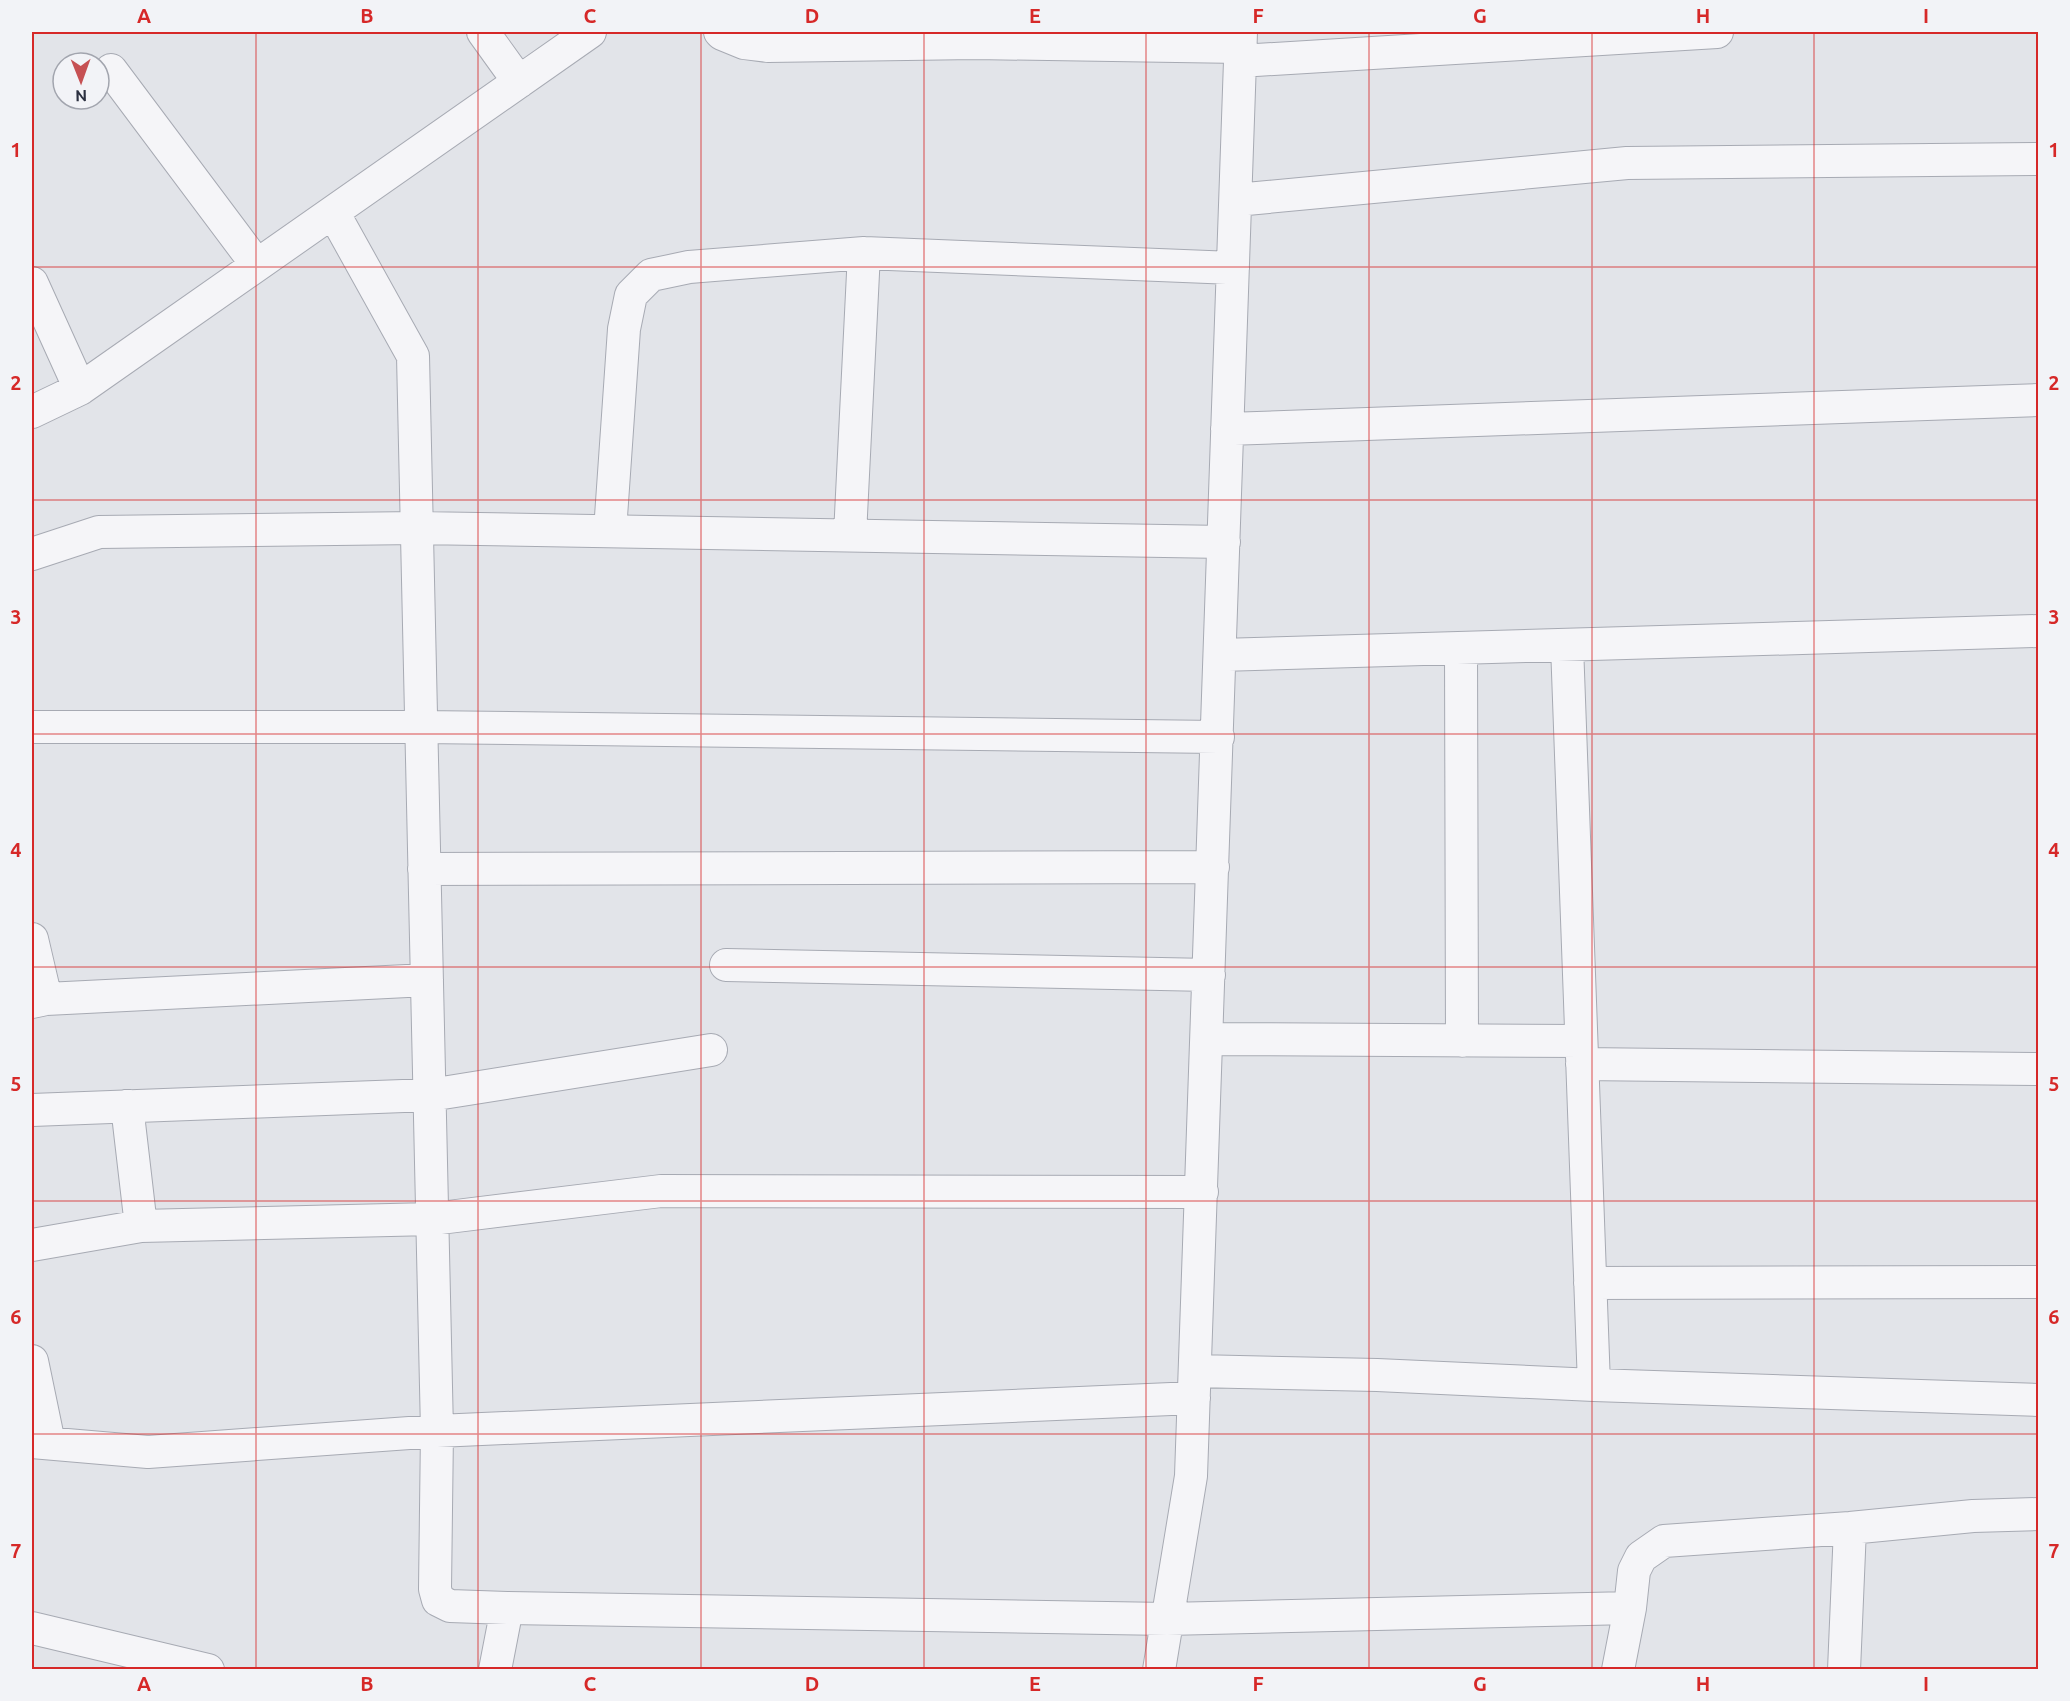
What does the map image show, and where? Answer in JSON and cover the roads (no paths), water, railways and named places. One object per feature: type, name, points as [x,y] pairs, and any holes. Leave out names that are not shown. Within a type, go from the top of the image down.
[{"type":"street","points":[[483,32],[519,82]]},
{"type":"street","points":[[32,412],[80,389],[590,32]]},
{"type":"street","points":[[720,32],[744,43],[768,46],[842,39],[975,37],[1241,46],[1717,32]]},
{"type":"street","points":[[1159,1670],[1191,1476],[1241,46]]},
{"type":"street","points":[[111,70],[257,266]]},
{"type":"street","points":[[1236,200],[1627,163],[2038,159]]},
{"type":"street","points":[[333,212],[413,356],[437,1431],[435,1589],[438,1600],[450,1606],[507,1608],[1167,1619],[1630,1608]]},
{"type":"street","points":[[610,531],[624,329],[631,296],[651,275],[688,267],[864,254],[1233,268]]},
{"type":"street","points":[[850,535],[864,254]]},
{"type":"street","points":[[32,283],[80,389]]},
{"type":"street","points":[[1227,429],[2038,400]]},
{"type":"street","points":[[32,554],[99,532],[417,528],[1224,542]]},
{"type":"street","points":[[1220,655],[2038,631]]},
{"type":"street","points":[[1567,645],[1594,1385]]},
{"type":"street","points":[[1461,648],[1462,1041]]},
{"type":"street","points":[[32,727],[421,727],[1218,737]]},
{"type":"street","points":[[424,869],[1213,867]]},
{"type":"street","points":[[32,939],[39,1001],[427,980]]},
{"type":"street","points":[[726,965],[1209,975]]},
{"type":"street","points":[[1207,1039],[1462,1041],[1582,1053],[2038,1069]]},
{"type":"street","points":[[32,1110],[430,1095],[711,1050]]},
{"type":"street","points":[[127,1106],[141,1226]]},
{"type":"street","points":[[32,1245],[141,1226],[432,1219],[661,1191],[1202,1192]]},
{"type":"street","points":[[1590,1283],[2038,1282]]},
{"type":"street","points":[[32,1361],[40,1442],[148,1452],[437,1431],[1377,1375],[2038,1400]]},
{"type":"street","points":[[1618,1670],[1630,1608],[1634,1571],[1641,1557],[1664,1541],[1850,1528],[1973,1516],[2038,1514]]},
{"type":"street","points":[[1844,1670],[1850,1528]]},
{"type":"street","points":[[495,1670],[507,1608]]},
{"type":"street","points":[[32,1628],[208,1670]]}]
